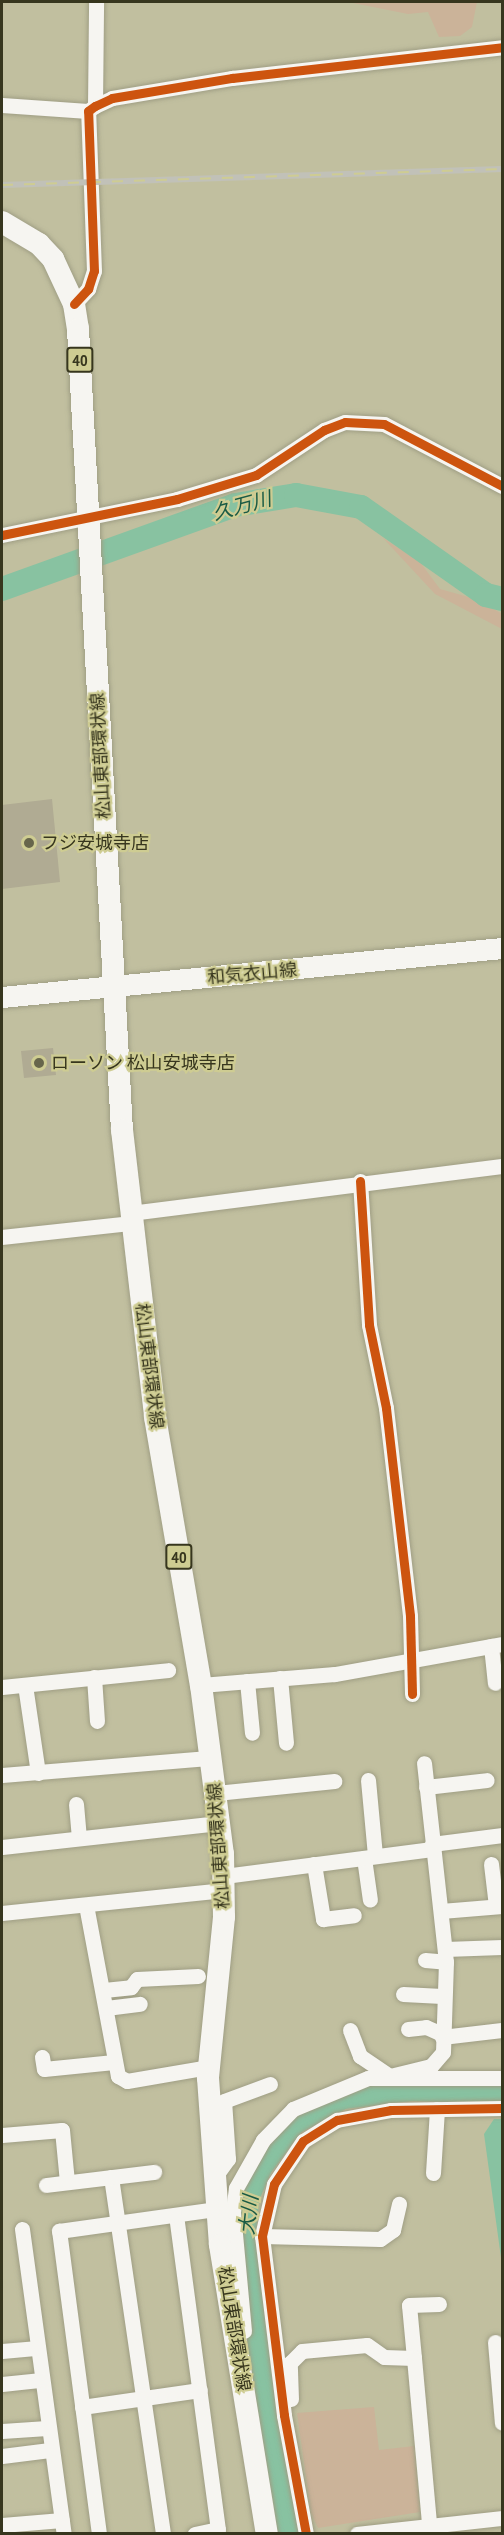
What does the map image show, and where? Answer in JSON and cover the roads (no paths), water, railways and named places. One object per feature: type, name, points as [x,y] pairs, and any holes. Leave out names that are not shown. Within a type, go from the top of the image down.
[{"type":"main road","name":"松山東部環状線","points":[[2,222],[39,244],[53,259],[74,303],[89,524],[113,986],[131,1218],[155,1417],[201,1685],[216,1793],[224,1883],[208,2067],[216,2209],[267,2534]]},
{"type":"main road","name":"和気衣山線","points":[[2,997],[502,948]]},
{"type":"street","points":[[74,303],[88,289],[94,271],[92,109],[96,2]]},
{"type":"street","points":[[2,105],[92,109],[112,98],[232,78],[502,47]]},
{"type":"street","points":[[2,535],[89,524],[256,475],[324,430],[352,422],[384,424],[502,486]]},
{"type":"street","points":[[2,1237],[360,1181],[502,1166]]},
{"type":"street","points":[[360,1181],[369,1325],[386,1408],[410,1616],[409,1660],[412,1694]]},
{"type":"street","points":[[201,1685],[280,1678],[497,1645],[495,1683]]},
{"type":"street","points":[[2,1687],[168,1670]]},
{"type":"street","points":[[94,1677],[98,1721]]},
{"type":"street","points":[[280,1678],[286,1743]]},
{"type":"street","points":[[247,1681],[252,1733]]},
{"type":"street","points":[[25,1684],[38,1773]]},
{"type":"street","points":[[2,1775],[211,1758]]},
{"type":"street","points":[[238,2359],[245,2347],[232,2212],[246,2167],[274,2127],[311,2097],[350,2082],[390,2076],[440,2060],[446,1955],[424,1763]]},
{"type":"street","points":[[368,1780],[370,1900]]},
{"type":"street","points":[[426,1787],[487,1780]]},
{"type":"street","points":[[216,1793],[334,1781]]},
{"type":"street","points":[[76,1804],[79,1838]]},
{"type":"street","points":[[2,1847],[219,1823]]},
{"type":"street","points":[[2,1913],[86,1905],[224,1883],[314,1864],[502,1835]]},
{"type":"street","points":[[314,1864],[323,1919],[354,1915]]},
{"type":"street","points":[[441,1911],[499,1906],[491,1864]]},
{"type":"street","points":[[86,1905],[104,1990],[117,2076],[127,2081],[208,2067]]},
{"type":"street","points":[[425,1960],[502,1947]]},
{"type":"street","points":[[104,1990],[131,1987],[137,1979],[198,1976]]},
{"type":"street","points":[[403,1994],[442,1996]]},
{"type":"street","points":[[106,2008],[140,2004]]},
{"type":"street","points":[[408,2029],[426,2027],[442,2035],[502,2030]]},
{"type":"street","points":[[350,2030],[360,2056],[390,2076],[502,2078]]},
{"type":"street","points":[[42,2057],[44,2069],[114,2062]]},
{"type":"street","points":[[214,2178],[224,2172],[228,2159],[224,2101],[270,2084]]},
{"type":"street","points":[[306,2534],[289,2443],[262,2236],[266,2201],[303,2141],[362,2112],[502,2108]]},
{"type":"street","points":[[434,2173],[437,2109]]},
{"type":"street","points":[[2,2135],[62,2130],[67,2182]]},
{"type":"street","points":[[46,2185],[154,2172]]},
{"type":"street","points":[[111,2177],[163,2534]]},
{"type":"street","points":[[262,2236],[380,2239],[393,2230],[399,2204]]},
{"type":"street","points":[[99,2534],[59,2231],[216,2209]]},
{"type":"street","points":[[176,2215],[218,2529],[195,2534]]},
{"type":"street","points":[[2,2525],[63,2527],[39,2380],[22,2229]]},
{"type":"street","points":[[429,2528],[409,2305],[439,2304]]},
{"type":"street","points":[[495,2342],[502,2423]]},
{"type":"street","points":[[289,2443],[290,2363],[302,2352],[367,2345],[384,2357],[414,2358]]},
{"type":"street","points":[[2,2351],[35,2348]]},
{"type":"street","points":[[2,2384],[39,2380]]},
{"type":"street","points":[[82,2407],[200,2390]]},
{"type":"street","points":[[2,2432],[47,2428]]},
{"type":"street","points":[[2,2456],[50,2450]]},
{"type":"street","points":[[357,2534],[488,2526],[502,2518]]},
{"type":"waterway","name":"久万川","points":[[2,589],[235,505],[296,495],[361,507],[486,595],[502,599]]},
{"type":"waterway","name":"大川","points":[[287,2534],[244,2233],[248,2196],[261,2166],[293,2123],[343,2097],[412,2089],[502,2092]]},
{"type":"railway","points":[[2,185],[502,169]]},
{"type":"place","name":"フジ安城寺店","points":[[29,843]]},
{"type":"place","name":"ローソン 松山安城寺店","points":[[39,1063]]}]
